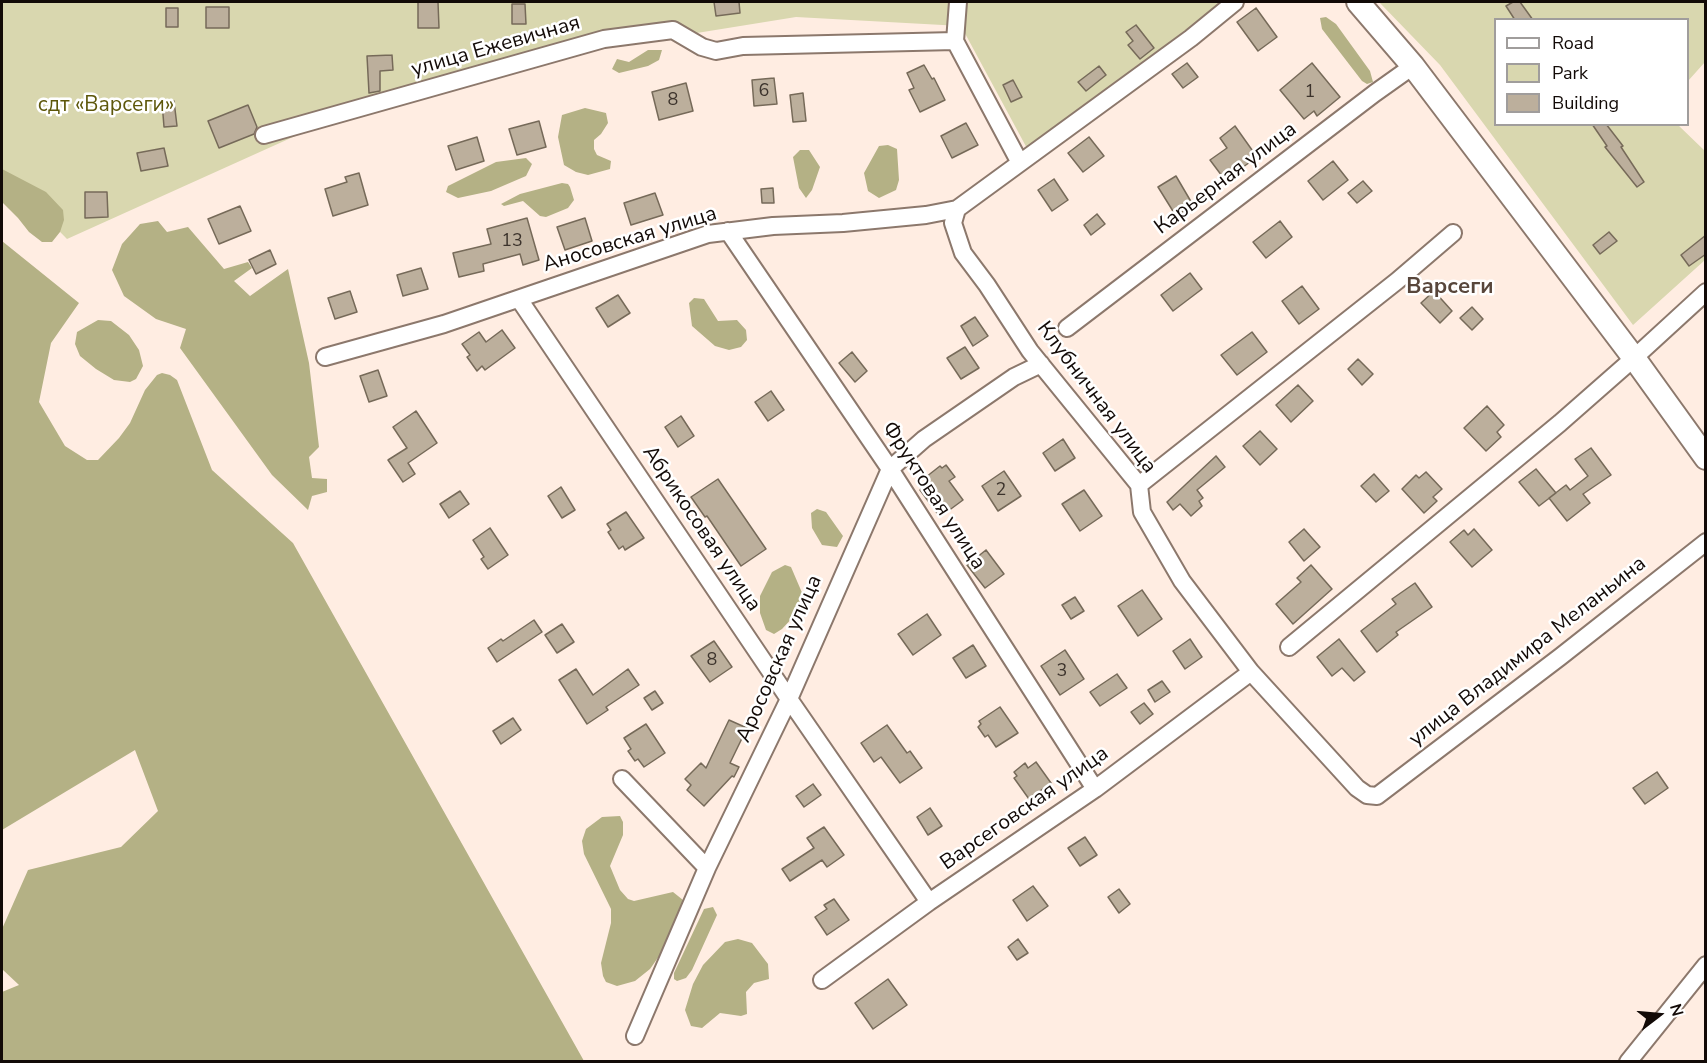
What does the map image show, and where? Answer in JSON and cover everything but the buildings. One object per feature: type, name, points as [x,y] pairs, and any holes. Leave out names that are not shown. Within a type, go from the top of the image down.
[{"type":"main road","points":[[1358,2],[1413,66],[1634,358],[1706,458]]},
{"type":"street","points":[[958,2],[955,40],[1020,163]]},
{"type":"street","points":[[957,209],[1191,38],[1235,2]]},
{"type":"street","name":"улица Ежевичная","points":[[264,135],[604,39],[673,30],[702,47],[717,51],[743,46],[955,40]]},
{"type":"street","name":"Карьерная улица","points":[[1067,328],[1413,66]]},
{"type":"street","name":"Аносовская улица","points":[[325,357],[444,324],[708,234],[773,226],[843,223],[926,215],[957,209]]},
{"type":"street","name":"Клубничная улица","points":[[957,209],[953,223],[963,253],[1041,364],[1139,485],[1142,512],[1182,581],[1251,672],[1357,788],[1367,795],[1377,796]]},
{"type":"street","name":"Фруктовая улица","points":[[728,231],[890,469],[1095,789]]},
{"type":"street","points":[[1139,485],[1397,281],[1454,233]]},
{"type":"street","points":[[1289,646],[1560,423],[1706,292]]},
{"type":"street","name":"Абрикосовая улица","points":[[519,299],[789,699],[930,902]]},
{"type":"street","name":"Аросовская улица","points":[[635,1036],[707,868],[789,699],[890,469],[924,439],[1014,377],[1041,364]]},
{"type":"street","name":"улица Владимира Меланьина","points":[[1377,796],[1560,657],[1706,542]]},
{"type":"street","name":"Варсеговская улица","points":[[822,980],[930,902],[1095,789],[1251,672]]},
{"type":"street","points":[[622,779],[707,868]]},
{"type":"street","points":[[1628,1062],[1706,965]]},
{"type":"green space","name":"сдт «Варсеги»","points":[[2,2],[1223,2],[1029,152],[961,26],[796,17],[610,47],[313,128],[67,239],[2,173]]},
{"type":"green space","points":[[1379,2],[1705,2],[1705,62],[1689,80],[1689,18],[1494,18],[1494,126],[1679,126],[1705,151],[1705,260],[1633,325],[1440,65]]},
{"type":"shaded area","points":[[1326,17],[1336,24],[1370,71],[1373,82],[1367,84],[1362,81],[1322,29],[1320,18]]},
{"type":"shaded area","points":[[648,50],[662,50],[659,60],[648,66],[619,73],[612,69],[617,59],[629,62]]},
{"type":"shaded area","points":[[585,108],[606,113],[608,123],[594,140],[594,149],[597,155],[611,161],[610,169],[588,175],[576,172],[564,165],[558,137],[562,115]]},
{"type":"shaded area","points":[[888,145],[897,149],[899,180],[896,190],[879,198],[868,191],[864,173],[879,146]]},
{"type":"shaded area","points":[[800,150],[809,150],[820,167],[812,190],[806,198],[799,188],[793,157]]},
{"type":"shaded area","points":[[526,158],[532,164],[526,176],[491,191],[458,198],[446,192],[448,186],[496,162]]},
{"type":"shaded area","points":[[2,169],[46,192],[63,210],[64,220],[60,232],[52,242],[42,242],[29,232],[2,202]]},
{"type":"shaded area","points":[[562,183],[568,184],[574,200],[568,208],[546,217],[540,216],[523,201],[504,206],[501,204],[520,194]]},
{"type":"shaded area","points":[[158,221],[167,232],[188,227],[224,269],[248,262],[252,268],[234,281],[250,296],[288,269],[309,363],[319,447],[309,457],[312,478],[327,479],[327,492],[312,496],[308,510],[272,475],[180,348],[186,329],[156,319],[124,296],[112,270],[122,244],[140,224]]},
{"type":"shaded area","points":[[2,241],[79,303],[51,343],[39,402],[65,446],[87,460],[98,460],[130,423],[145,390],[157,375],[162,373],[170,375],[177,380],[212,470],[293,543],[584,1061],[2,1061],[2,992],[19,985],[2,969],[2,929],[28,870],[121,847],[158,811],[135,750],[2,830]]},
{"type":"shaded area","points":[[694,298],[704,299],[718,321],[737,320],[746,330],[747,340],[741,347],[729,350],[715,346],[692,326],[689,303]]},
{"type":"shaded area","points":[[98,320],[111,321],[129,335],[139,350],[143,366],[136,379],[130,382],[114,380],[80,356],[75,344],[77,332]]},
{"type":"shaded area","points":[[817,509],[826,512],[843,536],[837,547],[822,545],[812,528],[811,513]]},
{"type":"shaded area","points":[[785,565],[791,567],[803,595],[795,615],[774,634],[766,630],[760,613],[760,596],[772,572]]},
{"type":"shaded area","points":[[620,816],[623,822],[623,835],[610,866],[620,890],[628,899],[634,901],[673,892],[683,900],[683,906],[669,942],[650,969],[635,981],[617,986],[606,982],[601,963],[611,923],[611,909],[584,854],[582,841],[586,829],[602,817]]},
{"type":"shaded area","points":[[713,907],[717,915],[692,970],[686,978],[677,981],[674,979],[674,973],[704,909]]},
{"type":"shaded area","points":[[738,939],[752,943],[768,964],[769,979],[754,983],[746,992],[747,1014],[741,1016],[720,1013],[702,1028],[691,1026],[685,1010],[693,984],[703,965],[725,942]]},
{"type":"district","name":"Варсеги","points":[[1450,288]]}]
